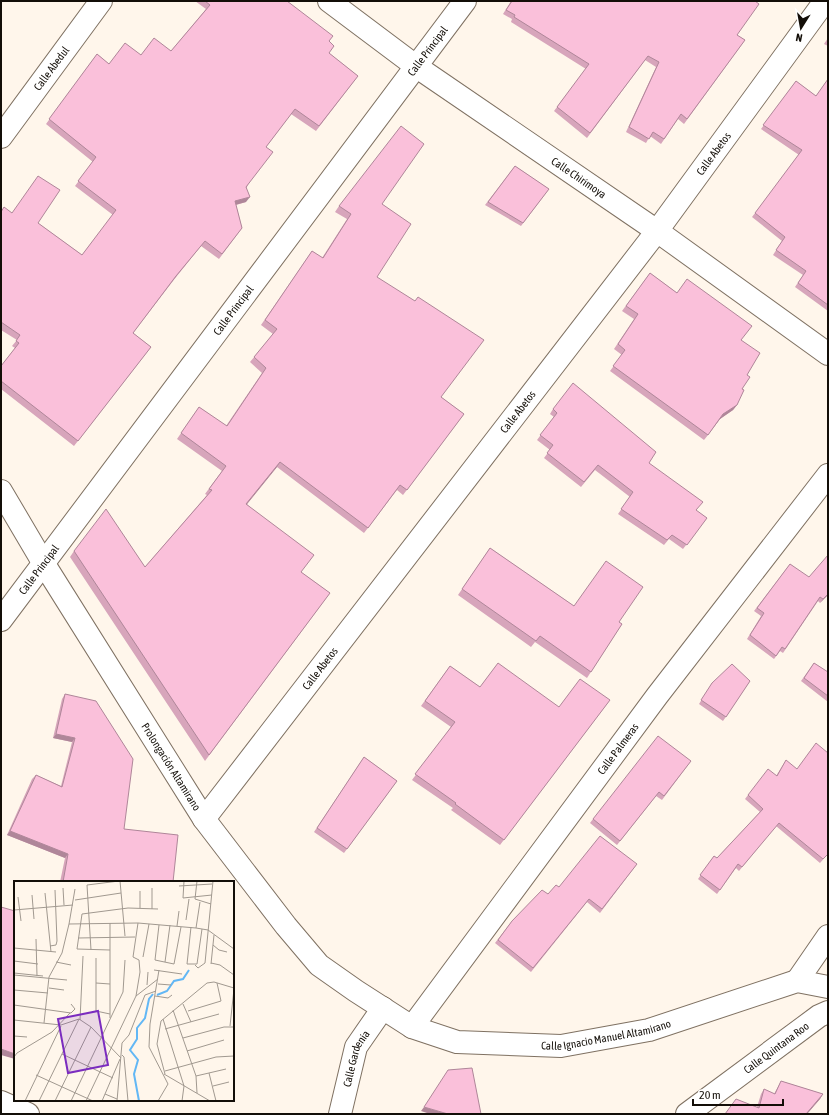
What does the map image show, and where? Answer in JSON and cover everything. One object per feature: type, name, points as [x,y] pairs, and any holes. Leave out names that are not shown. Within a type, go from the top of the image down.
[{"type":"street","name":"Calle Abedul","points":[[1,136],[101,1]]},
{"type":"street","name":"Calle Chirimoya","points":[[329,1],[417,66],[658,231],[828,354]]},
{"type":"street","name":"Calle Principal","points":[[1,620],[465,1]]},
{"type":"street","name":"Calle Abetos","points":[[204,819],[658,231],[825,1]]},
{"type":"street","name":"Calle Palmeras","points":[[412,1027],[657,696],[828,475]]},
{"type":"street","name":"Prolongación Altamirano","points":[[1,491],[44,564],[204,819],[286,926],[319,965],[383,1008]]},
{"type":"street","points":[[828,936],[797,981],[828,987]]},
{"type":"street","name":"Calle Ignacio Manuel Altamirano","points":[[383,1008],[412,1027],[457,1042],[561,1046],[649,1030],[797,981]]},
{"type":"street","name":"Calle Gardenia","points":[[340,1114],[356,1047],[383,1008]]},
{"type":"street","name":"Calle Quintana Roo","points":[[687,1114],[819,1016],[828,1012]]},
{"type":"street","points":[[1,1102],[28,1114]]},
{"type":"building","points":[[205,1],[287,1],[333,36],[329,41],[334,46],[329,53],[358,76],[319,126],[295,109],[266,147],[273,152],[246,187],[250,197],[235,201],[242,228],[222,254],[205,241],[176,276],[133,333],[151,347],[78,441],[1,381],[1,366],[19,343],[16,341],[20,335],[1,322],[1,212],[4,207],[12,213],[38,176],[60,190],[38,223],[82,255],[116,210],[78,181],[96,157],[49,119],[97,54],[109,64],[125,43],[141,55],[154,38],[171,51],[210,5]]},
{"type":"building","points":[[512,1],[755,1],[759,4],[737,35],[745,40],[687,119],[681,114],[664,139],[653,132],[649,139],[629,127],[659,62],[648,56],[590,133],[557,107],[589,64],[514,17],[515,15],[506,10]]},
{"type":"building","points":[[828,79],[828,305],[798,283],[806,271],[776,250],[785,237],[755,213],[802,150],[763,125],[796,81],[816,96]]},
{"type":"building","points":[[401,126],[424,144],[382,204],[411,224],[377,277],[415,301],[418,297],[484,340],[441,397],[464,414],[407,490],[400,485],[368,528],[280,462],[246,504],[314,555],[301,572],[330,593],[209,755],[74,551],[106,509],[145,567],[212,490],[209,489],[226,466],[181,433],[199,407],[227,426],[266,368],[254,357],[277,329],[265,320],[312,251],[323,258],[351,214],[339,206]]},
{"type":"building","points":[[515,166],[549,189],[523,223],[488,202]]},
{"type":"building","points":[[650,273],[677,293],[687,279],[752,326],[741,340],[760,353],[747,375],[750,377],[742,389],[744,390],[737,405],[723,414],[708,435],[613,366],[625,350],[618,344],[638,314],[626,306]]},
{"type":"building","points":[[573,383],[656,452],[649,463],[703,502],[696,510],[707,518],[687,545],[672,535],[667,540],[621,509],[633,492],[598,465],[584,482],[547,453],[553,445],[540,435],[557,413],[553,409]]},
{"type":"building","points":[[490,548],[574,606],[606,561],[643,587],[619,622],[622,624],[591,672],[540,636],[536,641],[462,589]]},
{"type":"building","points":[[828,555],[828,594],[823,599],[820,597],[785,649],[782,647],[776,656],[750,635],[764,613],[757,608],[790,564],[809,577]]},
{"type":"building","points":[[498,663],[559,707],[580,679],[610,700],[504,840],[415,774],[455,722],[425,701],[450,666],[480,687]]},
{"type":"building","points":[[814,663],[828,672],[828,696],[804,678]]},
{"type":"building","points":[[732,664],[750,681],[726,717],[701,700],[712,683]]},
{"type":"building","points":[[65,694],[96,701],[133,759],[124,829],[178,835],[173,881],[63,881],[68,854],[10,831],[36,775],[62,787],[75,738],[56,734]]},
{"type":"building","points":[[658,736],[691,761],[664,796],[659,792],[620,841],[593,819]]},
{"type":"building","points":[[816,743],[828,753],[828,854],[823,859],[779,823],[742,867],[738,864],[720,890],[700,875],[714,856],[717,858],[763,809],[748,795],[768,769],[777,776],[786,760],[797,769]]},
{"type":"building","points":[[364,757],[397,781],[347,849],[317,828]]},
{"type":"building","points":[[600,836],[637,864],[602,909],[589,899],[533,968],[498,940],[512,921],[542,890],[548,894],[556,885],[559,887]]},
{"type":"building","points":[[1,907],[14,911],[14,1054],[1,1049]]},
{"type":"building","points":[[472,1068],[481,1114],[448,1114],[424,1107],[448,1070]]},
{"type":"building","points":[[781,1081],[823,1094],[806,1114],[725,1114],[736,1099],[759,1108],[764,1089],[775,1094]]}]
